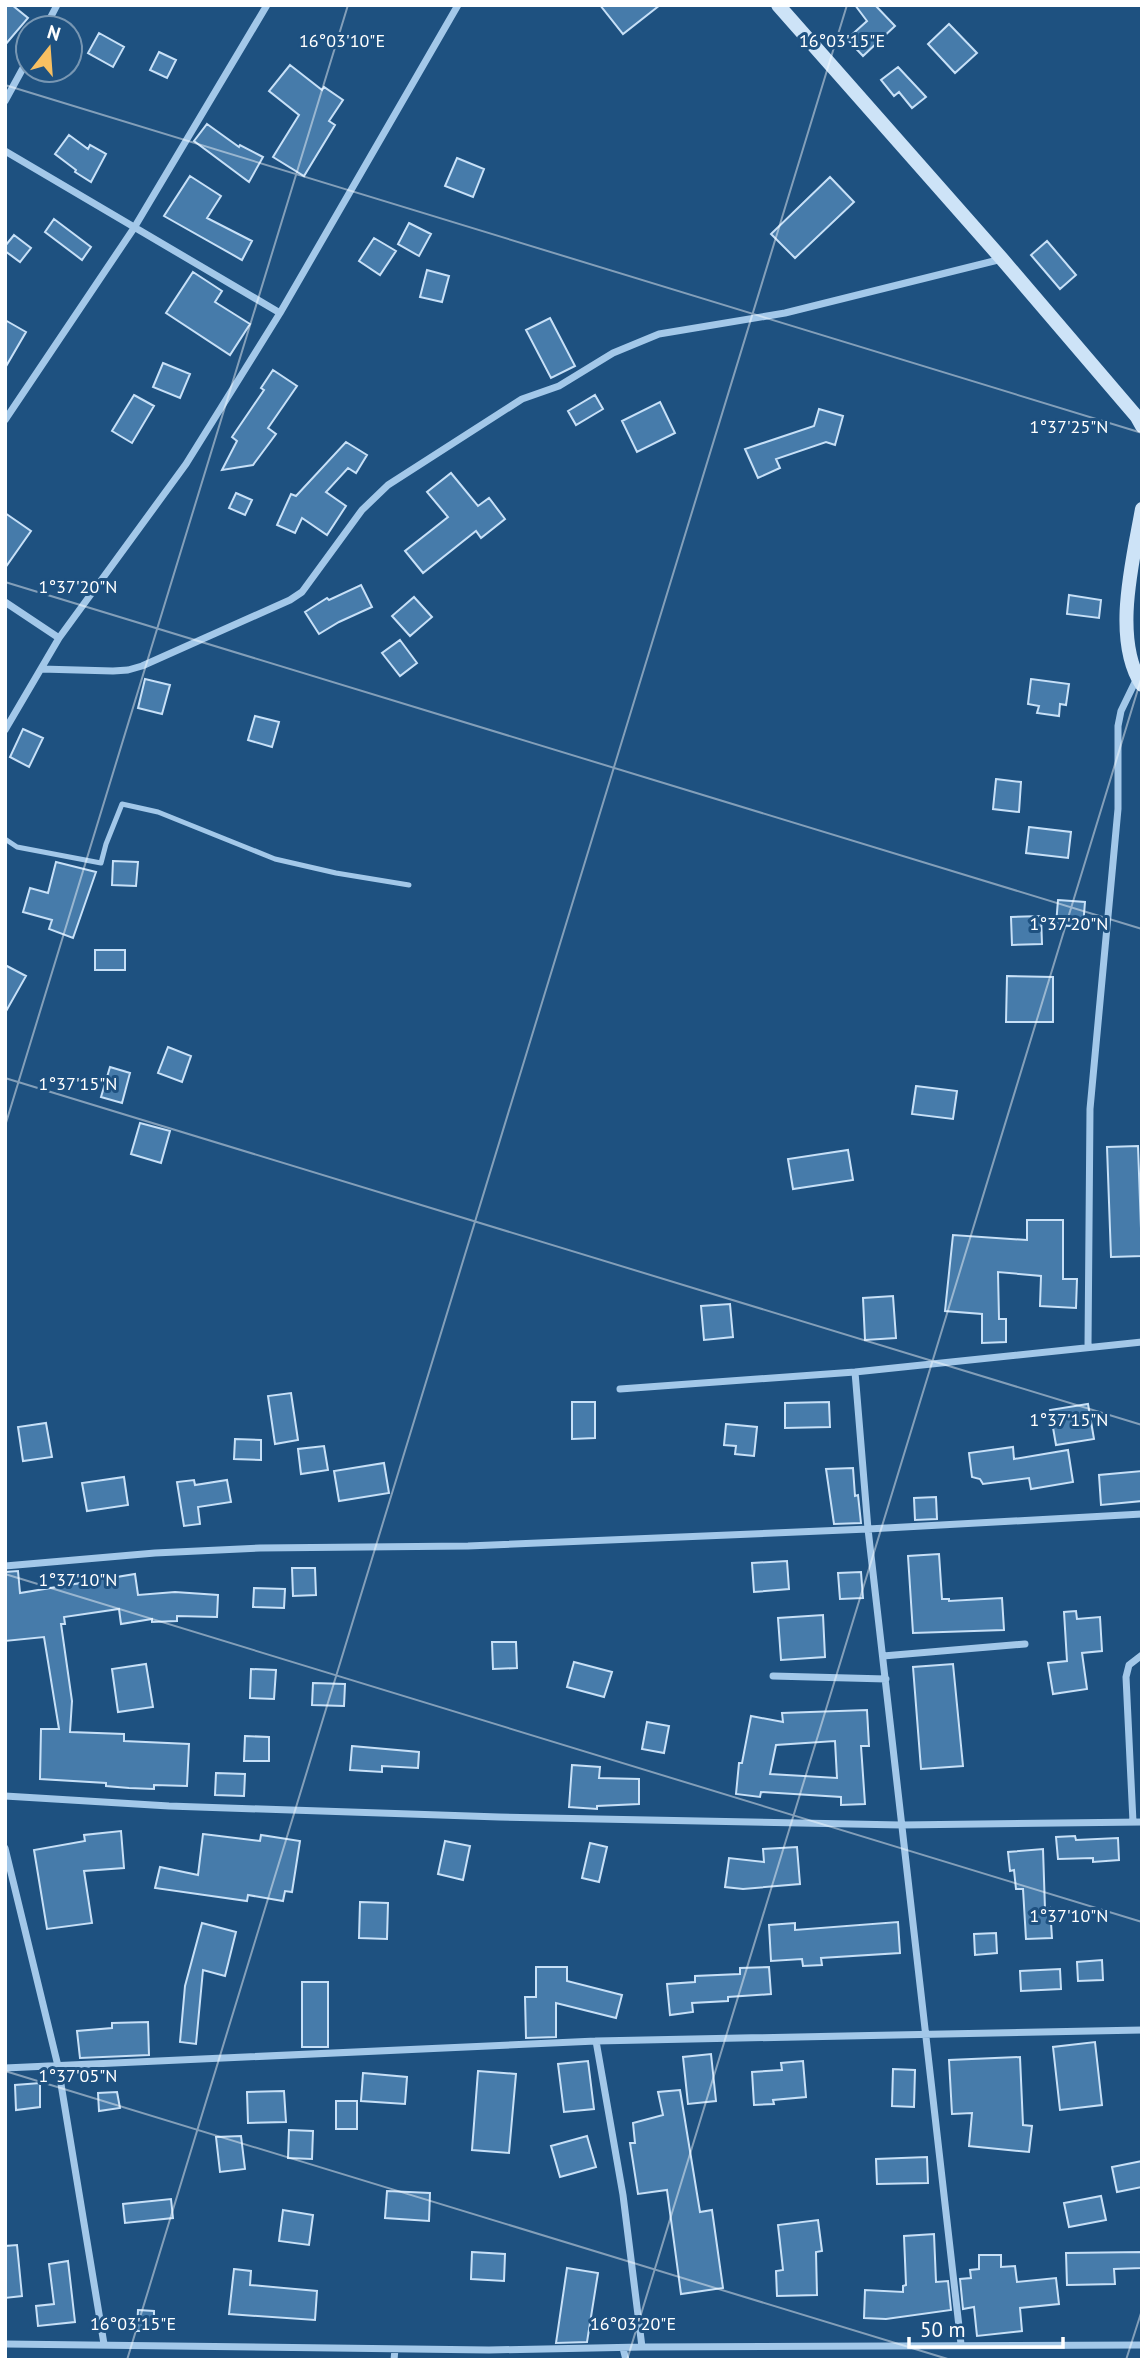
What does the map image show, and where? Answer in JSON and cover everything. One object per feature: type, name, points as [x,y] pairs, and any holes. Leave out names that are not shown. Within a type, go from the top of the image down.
[{"type":"street","points":[[5,420],[134,228],[267,5]]},
{"type":"street","points":[[5,730],[59,638],[186,464],[280,313],[458,5]]},
{"type":"street","points":[[778,5],[1002,259],[1142,426]]},
{"type":"street","points":[[5,101],[14,84]]},
{"type":"street","points":[[5,150],[280,313]]},
{"type":"street","points":[[41,669],[128,670],[290,600],[302,592],[362,509],[388,485],[522,399],[559,386],[613,353],[659,334],[785,313],[1002,259]]},
{"type":"street","points":[[1088,1347],[1090,1109],[1118,809],[1118,726],[1121,711],[1139,681],[1128,642],[1126,597],[1142,509]]},
{"type":"street","points":[[5,601],[59,638]]},
{"type":"street","points":[[620,1389],[855,1372],[1142,1342]]},
{"type":"street","points":[[855,1372],[868,1529],[961,2344]]},
{"type":"street","points":[[5,1566],[142,1554],[260,1548],[468,1546],[1142,1514]]},
{"type":"street","points":[[883,1656],[1025,1644]]},
{"type":"street","points":[[5,1796],[499,1817],[901,1825],[1137,1822],[1126,1677],[1129,1665],[1142,1655]]},
{"type":"street","points":[[773,1676],[886,1679]]},
{"type":"street","points":[[5,1848],[58,2066],[104,2344]]},
{"type":"street","points":[[5,2068],[596,2041],[1142,2030]]},
{"type":"street","points":[[596,2041],[624,2195],[642,2347]]},
{"type":"street","points":[[5,2344],[489,2350],[961,2344],[1142,2345]]},
{"type":"street","points":[[623,2348],[626,2360]]},
{"type":"street","points":[[394,2360],[395,2349]]},
{"type":"street","points":[[489,2350],[490,2360]]},
{"type":"lane","points":[[5,839],[17,847],[101,863],[122,804],[158,812],[275,859],[336,873],[409,885]]},
{"type":"building","points":[[5,5],[12,5],[23,14],[14,14],[14,34],[5,45]]},
{"type":"building","points":[[600,5],[660,5],[623,34]]},
{"type":"building","points":[[855,5],[875,5],[895,26],[863,56],[847,39],[867,21]]},
{"type":"building","points":[[949,24],[977,53],[955,73],[928,44]]},
{"type":"building","points":[[99,33],[124,47],[113,67],[88,53]]},
{"type":"building","points":[[159,52],[176,60],[167,78],[150,70]]},
{"type":"building","points":[[290,65],[322,90],[324,87],[343,100],[329,121],[335,125],[304,176],[273,157],[299,115],[269,91]]},
{"type":"building","points":[[898,67],[926,97],[912,108],[899,92],[894,96],[881,80]]},
{"type":"building","points":[[207,124],[239,147],[240,145],[263,157],[249,182],[194,141]]},
{"type":"building","points":[[69,135],[88,149],[90,145],[106,154],[91,182],[55,154]]},
{"type":"building","points":[[457,158],[484,169],[473,197],[445,186]]},
{"type":"building","points":[[190,176],[221,196],[207,218],[252,241],[242,260],[164,216]]},
{"type":"building","points":[[830,177],[854,202],[795,258],[771,234]]},
{"type":"building","points":[[54,219],[91,247],[82,260],[45,232]]},
{"type":"building","points":[[409,223],[431,234],[419,256],[398,244]]},
{"type":"building","points":[[14,235],[31,248],[20,262],[5,251],[5,246]]},
{"type":"building","points":[[374,238],[396,251],[380,275],[359,261]]},
{"type":"building","points":[[1047,241],[1076,275],[1060,289],[1031,255]]},
{"type":"building","points":[[427,270],[449,276],[442,302],[420,297]]},
{"type":"building","points":[[193,272],[222,291],[215,302],[250,324],[230,355],[166,313]]},
{"type":"building","points":[[550,318],[575,366],[551,378],[526,330]]},
{"type":"building","points":[[5,320],[26,332],[5,368]]},
{"type":"building","points":[[163,363],[190,374],[180,398],[153,387]]},
{"type":"building","points":[[273,370],[297,386],[268,428],[276,434],[253,465],[222,470],[237,441],[232,437],[264,390],[261,388]]},
{"type":"building","points":[[134,395],[154,406],[132,443],[112,431]]},
{"type":"building","points":[[595,395],[603,409],[576,425],[568,411]]},
{"type":"building","points":[[660,402],[675,433],[637,452],[622,421]]},
{"type":"building","points":[[819,409],[843,416],[835,445],[826,442],[776,459],[780,468],[758,478],[745,449],[814,426]]},
{"type":"building","points":[[346,442],[367,455],[356,473],[348,468],[326,492],[346,506],[327,535],[302,518],[295,533],[277,525],[291,494],[296,496]]},
{"type":"building","points":[[451,473],[478,506],[489,498],[505,519],[481,538],[476,531],[423,573],[405,551],[448,517],[427,492]]},
{"type":"building","points":[[236,493],[252,500],[245,515],[229,508]]},
{"type":"building","points":[[5,513],[31,531],[5,568]]},
{"type":"building","points":[[361,585],[372,607],[319,634],[305,612],[327,598],[329,600]]},
{"type":"building","points":[[1069,595],[1101,600],[1099,618],[1067,614]]},
{"type":"building","points":[[414,597],[432,617],[410,636],[392,616]]},
{"type":"building","points":[[400,640],[417,663],[400,676],[382,653]]},
{"type":"building","points":[[145,679],[170,685],[162,714],[138,708]]},
{"type":"building","points":[[1031,679],[1069,684],[1066,705],[1060,704],[1059,716],[1037,713],[1039,706],[1028,704]]},
{"type":"building","points":[[255,716],[279,722],[272,747],[248,740]]},
{"type":"building","points":[[23,729],[43,738],[29,767],[10,757]]},
{"type":"building","points":[[996,779],[1021,782],[1019,812],[993,809]]},
{"type":"building","points":[[1029,827],[1071,832],[1068,858],[1026,853]]},
{"type":"building","points":[[113,861],[138,862],[136,886],[112,885]]},
{"type":"building","points":[[56,862],[96,872],[73,938],[49,929],[52,920],[23,912],[30,888],[48,893]]},
{"type":"building","points":[[1058,900],[1085,902],[1083,927],[1056,925]]},
{"type":"building","points":[[1041,916],[1042,944],[1012,945],[1011,917]]},
{"type":"building","points":[[95,950],[125,950],[125,970],[95,970]]},
{"type":"building","points":[[5,965],[26,976],[5,1013]]},
{"type":"building","points":[[1007,976],[1053,977],[1053,1022],[1006,1022]]},
{"type":"building","points":[[168,1047],[191,1056],[182,1082],[158,1073]]},
{"type":"building","points":[[110,1067],[130,1073],[122,1103],[101,1097]]},
{"type":"building","points":[[916,1086],[957,1091],[953,1119],[912,1114]]},
{"type":"building","points":[[140,1123],[170,1131],[161,1163],[131,1154]]},
{"type":"building","points":[[1138,1146],[1142,1256],[1111,1257],[1107,1147]]},
{"type":"building","points":[[848,1150],[853,1180],[793,1189],[788,1159]]},
{"type":"building","points":[[1027,1220],[1063,1220],[1063,1279],[1077,1279],[1076,1308],[1040,1306],[1041,1276],[998,1272],[999,1319],[1006,1319],[1006,1342],[982,1343],[982,1314],[945,1311],[953,1235],[1027,1240]]},
{"type":"building","points":[[893,1296],[896,1338],[865,1340],[863,1298]]},
{"type":"building","points":[[730,1304],[733,1337],[704,1340],[701,1306]]},
{"type":"building","points":[[291,1393],[298,1440],[275,1444],[268,1396]]},
{"type":"building","points":[[572,1402],[595,1402],[595,1438],[572,1439]]},
{"type":"building","points":[[829,1402],[830,1427],[785,1428],[785,1403]]},
{"type":"building","points":[[1088,1404],[1094,1439],[1056,1445],[1050,1410]]},
{"type":"building","points":[[46,1423],[52,1457],[23,1461],[18,1427]]},
{"type":"building","points":[[726,1424],[757,1427],[754,1456],[735,1454],[736,1446],[724,1445]]},
{"type":"building","points":[[235,1439],[261,1440],[261,1460],[234,1459]]},
{"type":"building","points":[[324,1446],[328,1470],[301,1474],[298,1449]]},
{"type":"building","points":[[1013,1447],[1014,1459],[1068,1450],[1073,1482],[1031,1489],[1029,1478],[983,1484],[980,1479],[972,1477],[969,1453]]},
{"type":"building","points":[[384,1463],[389,1493],[339,1501],[334,1471]]},
{"type":"building","points":[[853,1468],[861,1523],[834,1524],[826,1469]]},
{"type":"building","points":[[1142,1471],[1142,1501],[1101,1505],[1099,1475]]},
{"type":"building","points":[[124,1477],[128,1505],[87,1511],[82,1483]]},
{"type":"building","points":[[194,1480],[195,1485],[227,1480],[231,1502],[198,1507],[200,1524],[184,1526],[177,1482]]},
{"type":"building","points":[[936,1497],[937,1519],[915,1520],[914,1498]]},
{"type":"building","points":[[939,1554],[942,1599],[949,1601],[1002,1598],[1004,1630],[913,1633],[908,1556]]},
{"type":"building","points":[[787,1561],[789,1589],[754,1592],[752,1563]]},
{"type":"building","points":[[292,1568],[315,1568],[316,1595],[293,1596]]},
{"type":"building","points":[[18,1571],[20,1593],[135,1574],[138,1595],[175,1592],[218,1595],[217,1617],[177,1616],[177,1621],[152,1622],[152,1619],[121,1624],[119,1609],[64,1617],[65,1624],[61,1624],[72,1701],[70,1732],[124,1734],[124,1741],[189,1744],[187,1786],[154,1785],[154,1789],[129,1788],[106,1786],[106,1783],[40,1779],[41,1729],[59,1729],[44,1637],[5,1641],[5,1572]]},
{"type":"building","points":[[861,1572],[863,1598],[840,1599],[838,1573]]},
{"type":"building","points":[[254,1588],[285,1589],[284,1608],[253,1607]]},
{"type":"building","points":[[1076,1611],[1077,1619],[1100,1617],[1102,1651],[1082,1653],[1087,1689],[1053,1694],[1048,1663],[1067,1661],[1064,1612]]},
{"type":"building","points":[[823,1615],[825,1657],[781,1660],[778,1618]]},
{"type":"building","points":[[492,1642],[516,1642],[517,1668],[493,1669]]},
{"type":"building","points":[[574,1662],[612,1672],[604,1697],[567,1687]]},
{"type":"building","points":[[146,1664],[153,1707],[118,1712],[112,1669]]},
{"type":"building","points":[[953,1664],[963,1766],[921,1769],[913,1667]]},
{"type":"building","points":[[251,1669],[276,1670],[274,1699],[250,1698]]},
{"type":"building","points":[[313,1683],[345,1684],[344,1706],[312,1705]]},
{"type":"building","points":[[867,1710],[869,1746],[861,1746],[865,1804],[841,1805],[841,1797],[761,1792],[760,1797],[736,1794],[739,1763],[742,1763],[751,1716],[783,1722],[782,1713]],"holes":[[[835,1741],[837,1778],[770,1774],[776,1745]]]},
{"type":"building","points":[[647,1722],[669,1726],[664,1753],[642,1749]]},
{"type":"building","points":[[245,1736],[269,1737],[269,1761],[244,1761]]},
{"type":"building","points":[[352,1746],[419,1752],[418,1768],[382,1766],[382,1772],[350,1770]]},
{"type":"building","points":[[572,1765],[600,1767],[599,1778],[639,1779],[639,1804],[597,1806],[597,1809],[569,1807]]},
{"type":"building","points":[[216,1773],[245,1774],[244,1796],[215,1795]]},
{"type":"building","points":[[121,1831],[124,1868],[84,1871],[92,1923],[47,1929],[34,1850],[85,1841],[84,1835]]},
{"type":"building","points":[[203,1834],[260,1841],[261,1835],[300,1841],[292,1892],[285,1891],[283,1901],[248,1895],[247,1901],[155,1888],[160,1867],[198,1875]]},
{"type":"building","points":[[1075,1836],[1076,1840],[1118,1838],[1119,1860],[1093,1862],[1093,1858],[1058,1859],[1056,1837]]},
{"type":"building","points":[[445,1841],[470,1846],[463,1880],[438,1874]]},
{"type":"building","points":[[590,1843],[607,1847],[599,1882],[582,1878]]},
{"type":"building","points":[[797,1847],[800,1884],[743,1889],[725,1887],[729,1858],[764,1862],[763,1849]]},
{"type":"building","points":[[1043,1849],[1045,1909],[1050,1908],[1052,1938],[1026,1939],[1023,1889],[1016,1889],[1008,1852]]},
{"type":"building","points":[[360,1902],[388,1903],[387,1939],[359,1938]]},
{"type":"building","points":[[898,1922],[900,1953],[821,1958],[822,1965],[803,1966],[802,1959],[771,1961],[769,1925],[795,1923],[795,1930]]},
{"type":"building","points":[[202,1923],[236,1932],[225,1976],[203,1970],[196,2044],[180,2042],[185,1986]]},
{"type":"building","points":[[996,1933],[997,1953],[975,1955],[974,1934]]},
{"type":"building","points":[[1102,1960],[1103,1980],[1078,1981],[1077,1962]]},
{"type":"building","points":[[536,1967],[567,1967],[567,1981],[622,1995],[616,2018],[556,2003],[556,2037],[526,2038],[525,1997],[536,1997]]},
{"type":"building","points":[[769,1967],[771,1994],[692,2003],[693,2012],[670,2015],[667,1984],[695,1982],[695,1976],[740,1974],[740,1968]]},
{"type":"building","points":[[1060,1969],[1061,1989],[1021,1991],[1020,1971]]},
{"type":"building","points":[[302,1982],[328,1982],[328,2047],[302,2047]]},
{"type":"building","points":[[148,2022],[149,2055],[80,2058],[77,2031],[112,2028],[112,2023]]},
{"type":"building","points":[[1095,2042],[1102,2105],[1060,2110],[1053,2047]]},
{"type":"building","points":[[711,2054],[716,2101],[688,2104],[683,2057]]},
{"type":"building","points":[[1020,2057],[1023,2125],[1032,2126],[1029,2152],[969,2146],[972,2113],[952,2114],[949,2060]]},
{"type":"building","points":[[588,2061],[594,2109],[564,2112],[558,2064]]},
{"type":"building","points":[[803,2061],[806,2097],[754,2105],[752,2072],[782,2070],[781,2063]]},
{"type":"building","points":[[893,2069],[915,2070],[914,2107],[892,2106]]},
{"type":"building","points":[[478,2071],[516,2074],[509,2153],[472,2150]]},
{"type":"building","points":[[363,2073],[407,2077],[405,2104],[361,2101]]},
{"type":"building","points":[[40,2083],[40,2107],[16,2110],[15,2085]]},
{"type":"building","points":[[680,2090],[700,2212],[712,2210],[723,2288],[681,2294],[667,2190],[638,2194],[630,2143],[635,2143],[633,2123],[663,2115],[658,2092]]},
{"type":"building","points":[[284,2091],[286,2122],[248,2123],[247,2092]]},
{"type":"building","points":[[117,2092],[120,2108],[99,2111],[98,2093]]},
{"type":"building","points":[[336,2101],[357,2101],[357,2129],[336,2129]]},
{"type":"building","points":[[289,2130],[313,2131],[312,2159],[288,2158]]},
{"type":"building","points":[[241,2136],[245,2169],[220,2172],[216,2137]]},
{"type":"building","points":[[587,2136],[596,2167],[560,2177],[551,2146]]},
{"type":"building","points":[[927,2157],[928,2183],[877,2184],[876,2159]]},
{"type":"building","points":[[1142,2161],[1142,2187],[1117,2192],[1112,2167]]},
{"type":"building","points":[[387,2191],[430,2193],[429,2221],[385,2218]]},
{"type":"building","points":[[1101,2196],[1106,2220],[1069,2227],[1064,2203]]},
{"type":"building","points":[[171,2199],[173,2218],[125,2223],[123,2204]]},
{"type":"building","points":[[283,2210],[313,2215],[309,2245],[279,2241]]},
{"type":"building","points":[[818,2220],[822,2251],[816,2252],[817,2295],[777,2296],[776,2271],[783,2270],[778,2225]]},
{"type":"building","points":[[934,2234],[936,2282],[948,2281],[951,2310],[886,2319],[864,2318],[865,2290],[903,2292],[903,2286],[906,2285],[904,2236]]},
{"type":"building","points":[[17,2245],[22,2296],[5,2298],[5,2246]]},
{"type":"building","points":[[472,2252],[505,2254],[504,2281],[471,2279]]},
{"type":"building","points":[[1142,2252],[1142,2268],[1114,2269],[1115,2284],[1067,2285],[1066,2253]]},
{"type":"building","points":[[979,2255],[1001,2255],[1001,2267],[1015,2266],[1017,2282],[1056,2278],[1059,2304],[1020,2308],[1022,2331],[977,2336],[974,2307],[963,2309],[960,2279],[971,2278],[970,2270],[979,2269]]},
{"type":"building","points":[[68,2261],[75,2322],[38,2326],[36,2306],[54,2304],[49,2264]]},
{"type":"building","points":[[567,2268],[598,2273],[587,2342],[556,2343]]},
{"type":"building","points":[[234,2269],[251,2271],[250,2285],[317,2291],[315,2320],[229,2314]]},
{"type":"building","points":[[138,2310],[154,2311],[154,2331],[137,2331]]}]
